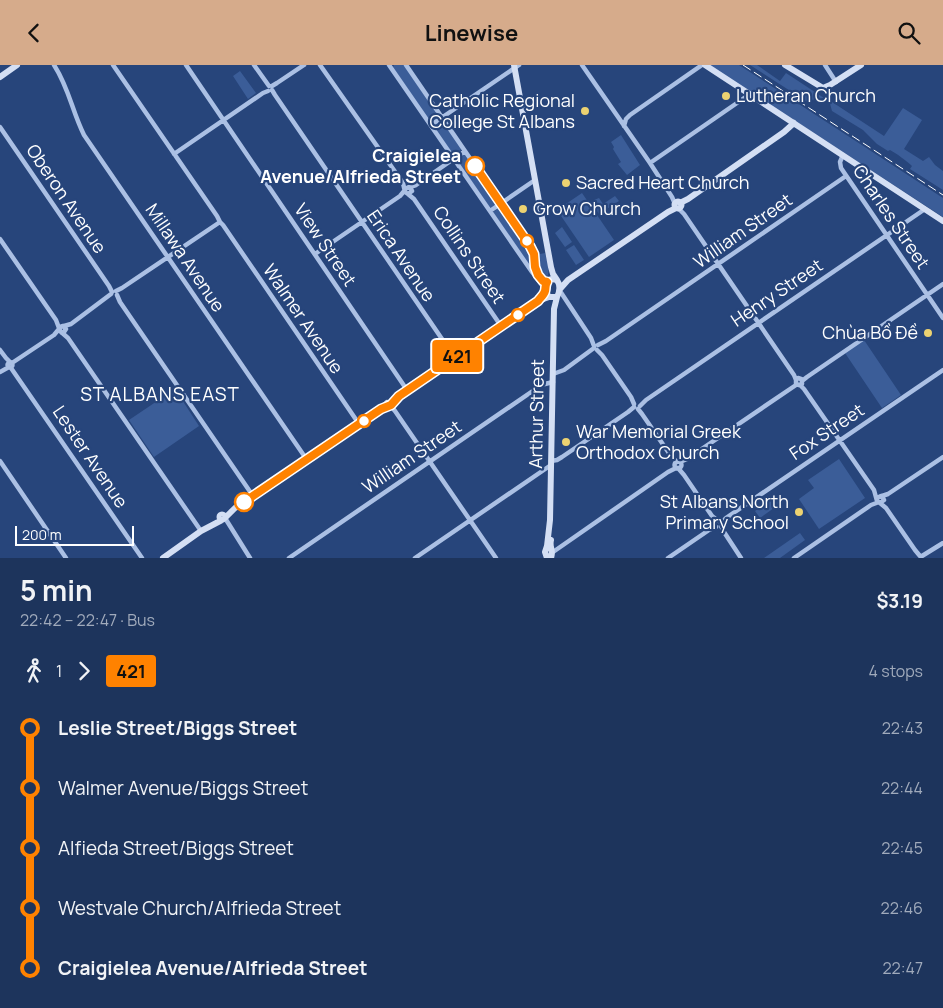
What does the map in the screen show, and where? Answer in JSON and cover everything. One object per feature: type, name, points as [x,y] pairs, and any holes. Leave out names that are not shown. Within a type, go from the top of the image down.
[{"type":"street","points":[[0,77],[17,65]]},
{"type":"street","name":"Millawa Avenue","points":[[54,65],[69,93],[78,123],[84,135],[307,460]]},
{"type":"street","name":"Walmer Avenue","points":[[113,65],[359,424]]},
{"type":"street","name":"View Street","points":[[186,65],[407,390]]},
{"type":"street","name":"Erica Avenue","points":[[254,65],[455,358]]},
{"type":"street","points":[[174,154],[304,65]]},
{"type":"street","name":"Collins Street","points":[[322,65],[501,326]]},
{"type":"street","points":[[391,65],[547,294]]},
{"type":"street","points":[[406,65],[533,251],[538,275],[543,281],[552,279],[557,281],[568,280]]},
{"type":"street","points":[[582,65],[920,557],[943,543]]},
{"type":"street","points":[[624,126],[626,119],[630,115],[704,65],[943,221]]},
{"type":"street","points":[[785,65],[820,88],[825,88],[836,82],[861,65]]},
{"type":"street","points":[[825,65],[836,82]]},
{"type":"street","points":[[431,125],[516,66],[551,267],[557,281],[558,294],[591,338],[741,558]]},
{"type":"street","points":[[650,163],[750,95]]},
{"type":"street","points":[[618,116],[630,115]]},
{"type":"street","points":[[558,294],[568,280],[688,199],[794,123]]},
{"type":"street","name":"Oberon Avenue","points":[[0,127],[253,496]]},
{"type":"street","points":[[315,254],[465,151]]},
{"type":"street","name":"Charles Street","points":[[843,155],[839,165],[943,318]]},
{"type":"street","name":"William Street","points":[[553,374],[564,370],[846,176]]},
{"type":"street","points":[[490,211],[535,180]]},
{"type":"street","name":"Henry Street","points":[[415,558],[551,463],[560,459],[628,413],[925,209]]},
{"type":"street","points":[[2,371],[219,222]]},
{"type":"street","points":[[0,239],[201,531]]},
{"type":"street","points":[[547,294],[551,267]]},
{"type":"street","points":[[548,554],[943,284]]},
{"type":"street","points":[[163,558],[391,404],[407,390],[547,294],[558,294]]},
{"type":"street","name":"Arthur Street","points":[[547,294],[554,309]]},
{"type":"street","name":"Arthur Street","points":[[548,554],[553,533],[550,519],[554,309],[558,294]]},
{"type":"street","name":"Lester Avenue","points":[[0,350],[142,558]]},
{"type":"street","name":"Fox Street","points":[[668,558],[943,370]]},
{"type":"street","name":"William Street","points":[[289,558],[540,386],[553,382]]},
{"type":"street","points":[[391,404],[496,558]]},
{"type":"street","points":[[794,558],[943,457]]},
{"type":"street","points":[[0,461],[66,558]]},
{"type":"street","points":[[223,518],[250,558]]},
{"type":"shaded area","points":[[394,65],[404,65],[438,115],[438,118],[430,122],[393,67]]},
{"type":"shaded area","points":[[709,65],[739,65],[943,198],[943,217]]},
{"type":"shaded area","points":[[750,65],[757,65],[780,81],[786,73],[824,98],[811,100],[809,103]]},
{"type":"shaded area","points":[[240,71],[256,93],[248,99],[233,76]]},
{"type":"shaded area","points":[[829,100],[884,136],[903,108],[922,120],[904,149],[923,161],[929,157],[943,171],[943,190],[910,169],[912,166],[893,151],[888,151],[877,144],[863,130],[832,111]]},
{"type":"shaded area","points":[[441,120],[461,148],[460,153],[456,156],[454,156],[433,125]]},
{"type":"shaded area","points":[[621,135],[640,165],[627,175],[618,164],[621,162],[611,142]]},
{"type":"shaded area","points":[[462,155],[465,155],[498,203],[491,209],[457,160]]},
{"type":"shaded area","points":[[582,193],[614,240],[589,257],[557,210]]},
{"type":"shaded area","points":[[615,196],[619,201],[599,214],[595,208],[597,206],[594,200],[599,198],[603,204]]},
{"type":"shaded area","points":[[500,207],[532,252],[541,282],[493,212]]},
{"type":"shaded area","points":[[562,227],[572,242],[565,247],[555,233]]},
{"type":"shaded area","points":[[574,245],[584,260],[576,265],[566,250]]},
{"type":"shaded area","points":[[545,253],[549,270],[545,280],[539,275],[535,255]]},
{"type":"shaded area","points":[[864,340],[901,395],[882,408],[845,353]]},
{"type":"shaded area","points":[[175,389],[199,426],[154,457],[129,420]]},
{"type":"shaded area","points":[[839,459],[865,498],[819,529],[799,499],[814,488],[808,480]]},
{"type":"shaded area","points":[[776,496],[781,503],[760,518],[755,511]]},
{"type":"shaded area","points":[[800,533],[805,540],[780,558],[764,558]]},
{"type":"railway","points":[[743,65],[943,195]]},
{"type":"bus line","name":"421","points":[[244,502],[381,409],[391,405],[399,396],[538,301],[542,296],[547,282],[543,281],[538,275],[533,251],[475,166]]},
{"type":"place","name":"Lutheran Church","points":[[726,96]]},
{"type":"place","name":"Catholic Regional College St Albans","points":[[585,111]]},
{"type":"place","name":"Craigielea Avenue/Alfrieda Street","points":[[475,166]]},
{"type":"place","name":"Sacred Heart Church","points":[[566,183]]},
{"type":"place","name":"Grow Church","points":[[523,209]]},
{"type":"place","name":"Chùa Bồ Đề","points":[[928,333]]},
{"type":"place","name":"War Memorial Greek Orthodox Church","points":[[566,442]]},
{"type":"place","name":"St Albans North Primary School","points":[[799,512]]},
{"type":"district","name":"ST ALBANS EAST","points":[[160,394]]}]
